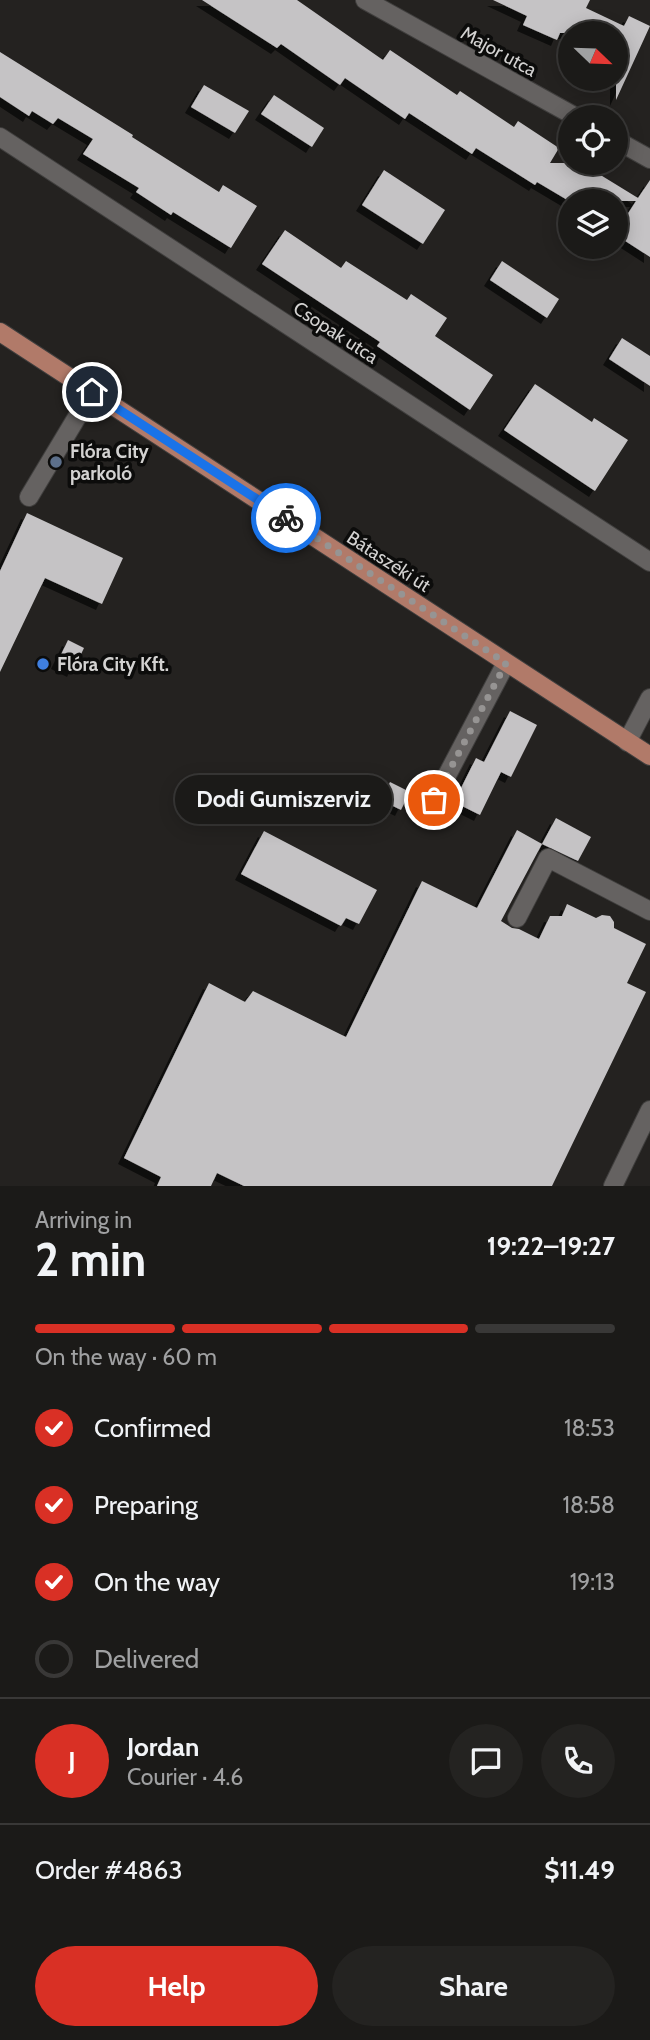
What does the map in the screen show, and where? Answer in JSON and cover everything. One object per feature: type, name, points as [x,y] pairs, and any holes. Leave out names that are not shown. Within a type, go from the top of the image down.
[{"type":"main road","name":"Bátaszéki út","points":[[0,332],[650,756]]},
{"type":"street","name":"Major utca","points":[[365,0],[558,107]]},
{"type":"street","name":"Csopak utca","points":[[0,137],[650,562]]},
{"type":"street","points":[[628,147],[650,159]]},
{"type":"street","points":[[29,496],[92,392]]},
{"type":"street","points":[[434,800],[506,663]]},
{"type":"street","points":[[627,742],[650,698]]},
{"type":"street","points":[[517,918],[548,858],[650,911]]},
{"type":"street","points":[[613,1186],[650,1110]]},
{"type":"building","points":[[202,0],[297,0],[383,60],[390,50],[457,95],[460,91],[514,127],[518,121],[558,147],[550,163],[558,163],[558,175],[601,175],[623,189],[558,189],[558,194],[537,182],[535,185],[476,148],[472,154],[409,113],[405,119],[345,78],[340,85],[281,44],[277,48]]},
{"type":"building","points":[[493,0],[590,0],[586,8],[613,21],[558,21],[557,40],[523,25],[527,16]]},
{"type":"building","points":[[629,16],[650,26],[628,74],[626,21]]},
{"type":"building","points":[[0,52],[219,192],[223,185],[257,206],[231,248],[173,212],[171,215],[136,192],[139,188],[83,154],[93,139],[58,118],[53,124],[32,111],[29,116],[0,97]]},
{"type":"building","points":[[204,85],[249,111],[235,133],[191,107]]},
{"type":"building","points":[[274,95],[324,128],[312,147],[261,114]]},
{"type":"building","points":[[384,170],[445,210],[423,244],[362,205]]},
{"type":"building","points":[[650,180],[650,257],[628,243],[628,213],[636,201],[628,201],[628,192],[638,198]]},
{"type":"building","points":[[285,230],[341,268],[346,261],[407,300],[411,294],[447,318],[435,336],[493,375],[470,410],[377,346],[380,342],[262,264]]},
{"type":"building","points":[[502,261],[559,299],[547,318],[490,280]]},
{"type":"building","points":[[622,338],[650,356],[650,386],[609,359]]},
{"type":"building","points":[[535,384],[592,422],[594,418],[628,440],[595,491],[504,430]]},
{"type":"building","points":[[27,513],[123,558],[102,604],[45,578],[0,672],[0,571]]},
{"type":"building","points":[[68,640],[84,648],[73,671],[57,663]]},
{"type":"building","points":[[510,711],[537,725],[511,777],[501,772],[480,815],[454,802],[476,758],[484,762]]},
{"type":"building","points":[[390,782],[410,792],[401,810],[381,800]]},
{"type":"building","points":[[556,818],[591,837],[578,861],[542,844]]},
{"type":"building","points":[[517,830],[542,844],[501,921],[539,939],[550,916],[562,916],[567,904],[596,918],[602,915],[610,916],[614,928],[646,944],[627,983],[646,992],[552,1186],[244,1186],[217,1173],[211,1186],[157,1186],[161,1177],[124,1158],[209,983],[245,1002],[253,991],[346,1037],[422,881],[477,908]]},
{"type":"building","points":[[264,831],[377,890],[359,924],[346,918],[341,926],[241,874]]},
{"type":"way so far","points":[[286,518],[506,663],[434,800]]},
{"type":"place","name":"Flóra City parkoló","points":[[56,462]]},
{"type":"place","name":"Flóra City Kft.","points":[[43,664]]},
{"type":"place","name":"Dodi Gumiszerviz","points":[[434,800]]},
{"type":"route","points":[[92,392],[286,518]]}]
